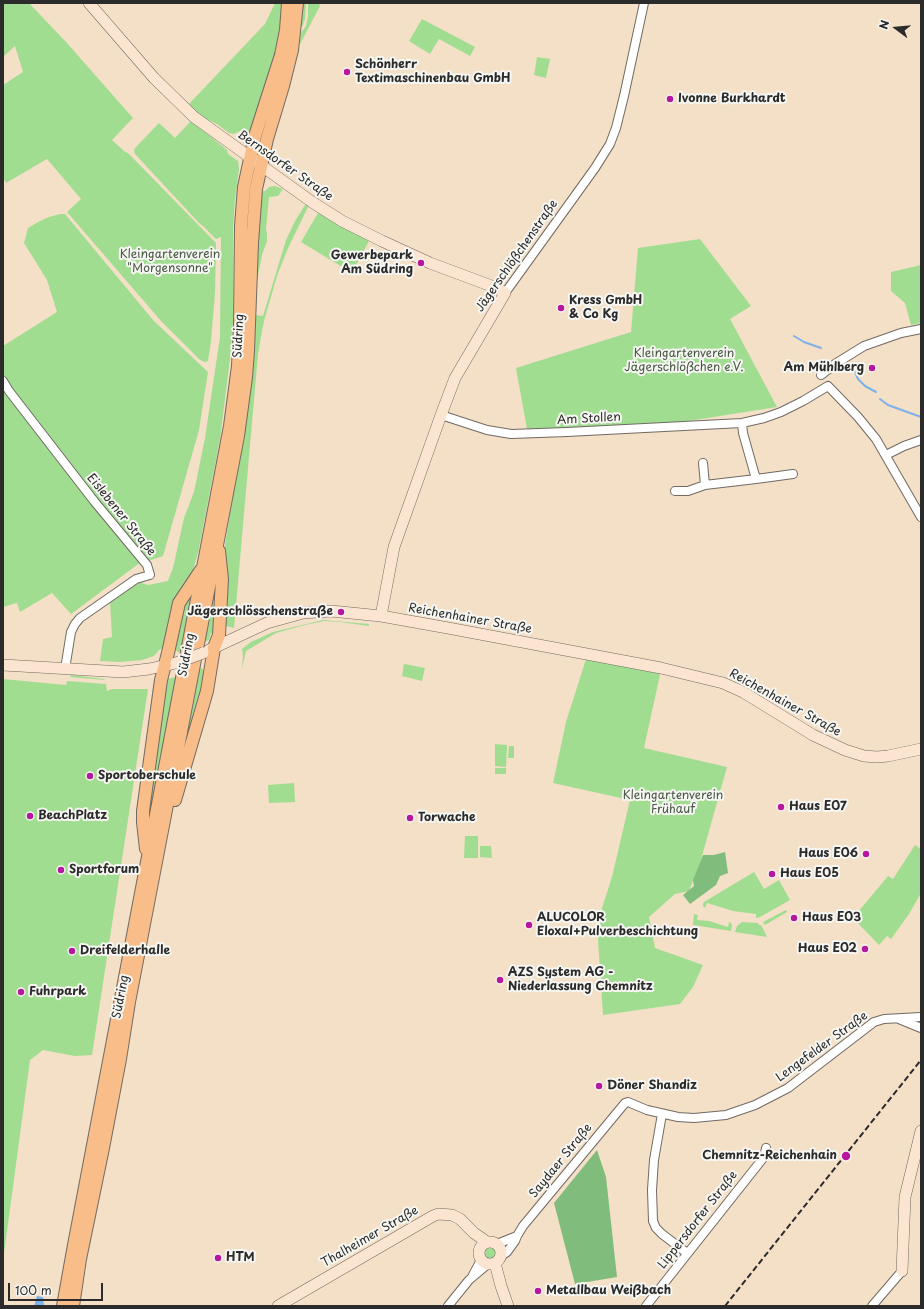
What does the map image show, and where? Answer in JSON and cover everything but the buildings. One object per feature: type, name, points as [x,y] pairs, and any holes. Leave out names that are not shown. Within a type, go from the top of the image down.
[{"type":"main road","name":"Südring","points":[[63,1306],[230,426],[236,386],[241,311],[242,212],[244,187],[256,133],[281,55],[286,30],[288,3]]},
{"type":"main road","name":"Südring","points":[[73,1306],[85,1236],[120,1059],[129,1002],[238,436],[246,377],[254,206],[261,165],[295,33],[297,3]]},
{"type":"main road","points":[[162,835],[177,796],[200,719],[207,691],[209,650],[219,635],[222,580],[218,537]]},
{"type":"main road","points":[[146,864],[143,811],[161,680],[170,664],[179,602],[204,564]]},
{"type":"street","name":"Bernsdorfer Straße","points":[[89,3],[154,78],[194,117],[312,202],[342,221],[410,254],[497,288],[505,293]]},
{"type":"street","name":"Jägerschlößchenstraße","points":[[381,616],[394,547],[401,524],[455,378],[505,293],[596,168],[610,144],[616,128],[624,96],[644,3]]},
{"type":"street","points":[[821,375],[835,364],[864,346],[900,333],[921,329]]},
{"type":"street","name":"Eislebener Straße","points":[[3,381],[9,391],[90,495],[147,565],[150,574],[136,579],[80,618],[71,632],[65,669]]},
{"type":"street","name":"Am Stollen","points":[[441,415],[487,430],[511,434],[742,423],[781,412],[803,402],[828,386],[858,417],[876,439],[886,455]]},
{"type":"street","points":[[742,423],[743,434],[756,479]]},
{"type":"street","points":[[921,440],[886,455],[921,517]]},
{"type":"street","points":[[703,462],[705,485]]},
{"type":"street","points":[[675,491],[688,491],[705,485],[793,474]]},
{"type":"street","name":"Reichenhainer Straße","points":[[3,665],[123,672],[170,664],[209,650],[267,623],[303,613],[331,611],[381,616],[448,628],[661,668],[723,683],[743,692],[826,742],[864,756],[882,756],[921,748]]},
{"type":"street","name":"Lengefelder Straße","points":[[625,1103],[628,1102],[647,1110],[662,1114],[694,1118],[726,1115],[755,1105],[788,1088],[874,1022],[884,1018],[921,1016]]},
{"type":"street","name":"Lengefelder Straße","points":[[898,1018],[921,1028]]},
{"type":"street","name":"Saydaer Straße","points":[[448,1306],[470,1280],[491,1261],[507,1252],[515,1242],[523,1226],[625,1103]]},
{"type":"street","points":[[662,1114],[654,1160],[652,1186],[653,1221],[656,1228],[662,1234],[687,1253]]},
{"type":"street","points":[[872,1306],[902,1271],[905,1197],[921,1130]]},
{"type":"street","name":"Lippersdorfer Straße","points":[[646,1306],[764,1157],[766,1148]]},
{"type":"street","name":"Thalheimer Straße","points":[[278,1306],[438,1214],[452,1215],[460,1219],[488,1244]]},
{"type":"street","points":[[508,1306],[491,1261],[478,1253],[488,1244],[517,1236]]},
{"type":"street","points":[[488,1244],[501,1250],[491,1261]]},
{"type":"green space","name":"Kleingartenverein \"Morgensonne\"","points":[[3,3],[29,3],[66,42],[133,118],[112,140],[129,154],[216,243],[215,293],[208,361],[205,362],[200,360],[161,321],[67,212],[81,199],[47,159],[6,183],[3,177],[3,85],[23,72],[15,46],[3,57]]},
{"type":"green space","points":[[275,3],[285,3],[280,44],[250,130],[249,132],[242,130],[234,134],[229,133],[217,124],[200,116],[187,106],[265,24]]},
{"type":"green space","points":[[303,3],[306,3],[305,19],[300,29]]},
{"type":"green space","points":[[308,3],[319,3],[320,6],[299,46],[301,33],[306,26]]},
{"type":"green space","points":[[422,19],[475,47],[470,56],[439,39],[430,54],[409,41]]},
{"type":"green space","points":[[537,57],[550,59],[546,78],[534,75]]},
{"type":"green space","points":[[191,121],[227,150],[228,154],[238,161],[239,169],[233,229],[233,322],[231,351],[220,439],[198,553],[189,579],[173,603],[163,648],[154,656],[142,660],[120,662],[100,661],[103,639],[112,637],[110,602],[139,582],[148,585],[168,581],[173,568],[184,518],[194,492],[205,438],[220,337],[221,237],[216,239],[199,223],[135,154],[134,151],[135,148],[159,123],[175,138]]},
{"type":"green space","points":[[275,186],[283,189],[278,196],[269,197],[266,229],[267,241],[262,255],[256,287],[256,315],[263,316],[286,240],[295,221],[307,202],[309,205],[278,273],[262,331],[258,354],[234,628],[226,626],[224,621],[228,573],[224,551],[233,494],[258,249],[262,194],[263,191],[269,187]]},
{"type":"green space","points":[[318,213],[369,241],[352,273],[301,242]]},
{"type":"green space","points":[[65,214],[153,320],[208,372],[199,430],[163,556],[148,561],[96,500],[11,390],[3,376],[3,346],[57,312],[47,280],[24,243],[28,228],[49,217]]},
{"type":"green space","name":"Kleingartenverein Jägerschlößchen e.V.","points":[[700,239],[751,306],[730,319],[777,407],[657,426],[527,429],[516,368],[631,332],[638,248]]},
{"type":"green space","points":[[921,265],[921,323],[911,325],[905,303],[891,291],[891,272]]},
{"type":"green space","points":[[3,388],[141,562],[71,614],[52,593],[20,612],[17,603],[3,607]]},
{"type":"green space","points":[[218,565],[214,633],[211,633],[209,640],[204,642]]},
{"type":"green space","points":[[194,584],[184,650],[178,652],[175,649],[178,617]]},
{"type":"green space","points":[[323,620],[369,624],[369,626],[324,621],[276,633],[246,651],[242,669],[242,649],[251,642],[273,632]]},
{"type":"green space","name":"Kleingartenverein Frühauf","points":[[587,656],[661,670],[644,748],[727,767],[700,863],[689,891],[675,894],[649,917],[655,948],[703,965],[693,987],[680,1004],[603,1015],[598,940],[602,908],[612,877],[630,800],[553,783],[566,722]]},
{"type":"green space","points":[[404,664],[425,668],[422,681],[402,676]]},
{"type":"green space","points":[[201,668],[207,675],[175,792],[197,670]]},
{"type":"green space","points":[[71,675],[104,679],[105,680],[70,677]]},
{"type":"green space","points":[[179,676],[149,835],[145,825],[166,686],[168,679]]},
{"type":"green space","name":"Sportforum","points":[[3,679],[66,685],[67,681],[106,684],[107,691],[112,689],[148,689],[92,1055],[75,1056],[43,1050],[30,1060],[3,1261]]},
{"type":"green space","points":[[495,744],[507,745],[506,767],[495,766]]},
{"type":"green space","points":[[509,746],[514,746],[514,758],[508,758]]},
{"type":"green space","points":[[495,768],[506,768],[506,774],[495,774]]},
{"type":"green space","points":[[294,783],[295,802],[269,803],[268,785]]},
{"type":"green space","points":[[465,836],[478,836],[478,858],[464,858]]},
{"type":"green space","points":[[915,845],[921,849],[921,893],[909,914],[891,939],[887,936],[879,945],[853,918],[888,876],[893,879]]},
{"type":"green space","points":[[480,846],[491,846],[492,858],[480,857]]},
{"type":"green space","points":[[725,852],[728,873],[720,876],[716,885],[690,904],[683,895],[694,886],[693,880],[703,855],[714,855]]},
{"type":"green space","points":[[754,872],[764,889],[779,880],[790,900],[756,918],[756,914],[733,911],[707,903],[705,908],[703,906],[704,902]]},
{"type":"green space","points":[[786,910],[787,912],[765,925],[763,922]]},
{"type":"green space","points":[[694,914],[698,915],[697,920],[709,921],[728,927],[729,922],[732,925],[731,931],[693,925]]},
{"type":"green space","points":[[742,922],[758,923],[761,925],[767,937],[735,932],[737,926]]},
{"type":"green space","points":[[597,1150],[606,1177],[617,1277],[575,1284],[554,1203]]},
{"type":"green space","points":[[492,1247],[495,1248],[495,1258],[488,1259],[485,1258],[484,1251],[485,1248]]},
{"type":"water","points":[[37,1296],[43,1297],[44,1306],[34,1306]]},
{"type":"waterway","points":[[794,336],[804,342],[821,348]]},
{"type":"waterway","points":[[848,364],[854,370],[858,379],[865,386],[876,392]]},
{"type":"waterway","points":[[880,399],[888,405],[921,417]]},
{"type":"railway","points":[[725,1306],[921,1060]]},
{"type":"place","name":"Schönherr Textimaschinenbau GmbH","points":[[347,72]]},
{"type":"place","name":"Ivonne Burkhardt","points":[[670,99]]},
{"type":"place","name":"Gewerbepark Am Südring","points":[[421,263]]},
{"type":"place","name":"Kress GmbH & Co Kg","points":[[561,308]]},
{"type":"place","name":"Am Mühlberg","points":[[872,368]]},
{"type":"place","name":"Jägerschlösschenstraße","points":[[341,612]]},
{"type":"place","name":"Sportoberschule","points":[[90,776]]},
{"type":"place","name":"Haus E07","points":[[781,807]]},
{"type":"place","name":"BeachPlatz","points":[[30,816]]},
{"type":"place","name":"Torwache","points":[[410,818]]},
{"type":"place","name":"Haus E06","points":[[866,854]]},
{"type":"place","name":"Sportforum","points":[[61,870]]},
{"type":"place","name":"Haus E05","points":[[772,874]]},
{"type":"place","name":"Haus E03","points":[[794,918]]},
{"type":"place","name":"ALUCOLOR Eloxal+Pulverbeschichtung","points":[[529,925]]},
{"type":"place","name":"Haus E02","points":[[865,949]]},
{"type":"place","name":"Dreifelderhalle","points":[[72,951]]},
{"type":"place","name":"AZS System AG - Niederlassung Chemnitz","points":[[500,980]]},
{"type":"place","name":"Fuhrpark","points":[[21,992]]},
{"type":"place","name":"Döner Shandiz","points":[[599,1086]]},
{"type":"place","name":"Chemnitz-Reichenhain","points":[[846,1156]]},
{"type":"place","name":"HTM","points":[[218,1258]]},
{"type":"place","name":"Metallbau Weißbach","points":[[538,1291]]}]
